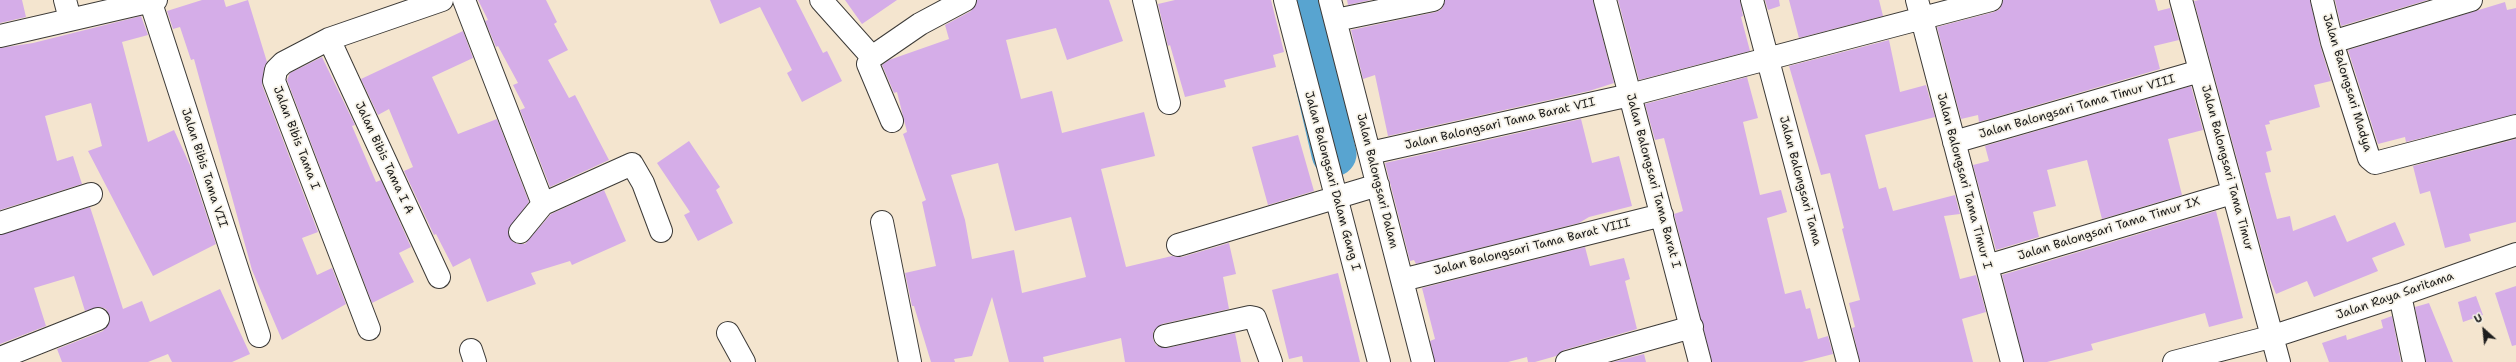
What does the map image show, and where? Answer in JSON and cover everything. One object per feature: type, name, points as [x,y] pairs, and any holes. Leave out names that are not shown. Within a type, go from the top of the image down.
[{"type":"street","name":"Jalan Bibis Tama I","points":[[369,329],[274,81],[276,70],[283,63],[329,39],[442,0]]},
{"type":"street","points":[[464,0],[543,204]]},
{"type":"street","points":[[821,0],[872,57]]},
{"type":"street","points":[[892,121],[868,69],[868,64],[872,57],[920,24],[965,0]]},
{"type":"street","points":[[1144,0],[1169,103]]},
{"type":"street","name":"Jalan Balongsari Dalam Gang I","points":[[1285,0],[1339,195],[1379,362]]},
{"type":"street","points":[[1333,10],[1433,0]]},
{"type":"street","name":"Jalan Balongsari Tama Barat I","points":[[1605,0],[1700,362]]},
{"type":"street","name":"Jalan Balongsari Tama","points":[[1752,0],[1848,362]]},
{"type":"street","name":"Jalan Balongsari Tama Barat VII","points":[[1370,153],[1630,95],[1768,60],[1919,9],[1991,0]]},
{"type":"street","name":"Jalan Balongsari Tama Timur","points":[[2182,0],[2232,193],[2274,336],[2279,362]]},
{"type":"street","name":"Jalan Balongsari Madya","points":[[2322,0],[2332,42],[2369,158],[2375,163],[2516,126]]},
{"type":"street","points":[[2332,42],[2471,0]]},
{"type":"street","points":[[0,36],[67,9],[152,1]]},
{"type":"street","name":"Jalan Bibis Tama VII","points":[[152,1],[259,336]]},
{"type":"street","name":"Jalan Balongsari Tama Timur I","points":[[1919,9],[2012,362]]},
{"type":"street","name":"Jalan Balongsari Dalam","points":[[1333,10],[1370,153],[1373,186],[1402,280],[1423,362]]},
{"type":"street","name":"Jalan Bibis Tama I A","points":[[329,39],[439,277]]},
{"type":"street","name":"Jalan Balongsari Tama Timur VIII","points":[[1954,142],[2200,71]]},
{"type":"street","points":[[520,232],[543,204],[632,164],[643,183],[661,231]]},
{"type":"street","points":[[1178,246],[1339,195],[1373,186]]},
{"type":"street","name":"Jalan Balongsari Tama Timur IX","points":[[1987,266],[2232,193]]},
{"type":"street","points":[[0,223],[91,194]]},
{"type":"street","name":"Jalan Balongsari Tama Barat VIII","points":[[1402,280],[1662,215]]},
{"type":"street","points":[[882,222],[910,362]]},
{"type":"street","name":"Jalan Raya Saritama","points":[[2174,362],[2274,336],[2400,295],[2516,254]]},
{"type":"street","points":[[2400,295],[2414,362]]},
{"type":"street","points":[[1165,336],[1250,317],[1255,318],[1271,362]]},
{"type":"street","points":[[0,358],[98,319]]},
{"type":"street","points":[[1567,362],[1692,327]]},
{"type":"street","points":[[728,333],[744,362]]},
{"type":"building","points":[[0,0],[22,0],[26,17],[0,23]]},
{"type":"building","points":[[202,0],[224,0],[226,7],[248,0],[267,62],[264,68],[262,85],[318,232],[302,238],[317,275],[332,268],[346,304],[282,340],[252,270],[194,59],[191,60],[180,27],[173,29],[167,11]]},
{"type":"building","points":[[478,0],[546,0],[557,22],[554,24],[568,50],[548,60],[569,98],[575,95],[609,160],[550,187],[520,110],[525,108],[513,85],[518,83],[498,46],[496,47],[485,21],[488,20]]},
{"type":"building","points":[[710,0],[796,0],[823,53],[827,51],[842,81],[802,102],[787,73],[792,70],[760,7],[720,24]]},
{"type":"building","points":[[845,0],[897,0],[862,24]]},
{"type":"building","points":[[977,0],[1109,0],[1123,41],[1067,60],[1056,28],[1006,40],[1021,99],[1052,91],[1062,133],[1144,112],[1155,156],[1101,169],[1126,267],[1172,256],[1182,257],[1229,243],[1236,274],[1223,277],[1229,309],[1162,324],[1153,332],[1153,339],[1156,345],[1167,348],[1235,333],[1241,362],[1125,362],[1121,338],[1043,357],[1044,362],[1009,362],[992,297],[972,356],[954,359],[955,362],[931,362],[914,306],[912,306],[905,273],[936,266],[922,202],[926,200],[903,134],[907,132],[897,92],[894,93],[882,65],[889,60],[949,39],[945,25],[971,11]],"holes":[[[998,163],[1015,231],[1071,217],[1086,277],[1022,293],[1014,250],[972,259],[965,220],[951,175]]]},
{"type":"building","points":[[1175,0],[1271,0],[1284,52],[1273,55],[1276,67],[1224,80],[1226,87],[1185,97],[1170,45],[1168,46],[1158,4]]},
{"type":"building","points":[[1347,0],[1371,0],[1348,5]]},
{"type":"building","points":[[1445,0],[1593,0],[1614,83],[1589,91],[1388,136],[1375,75],[1363,79],[1351,30],[1436,12],[1442,9]]},
{"type":"building","points":[[1618,0],[1740,0],[1743,16],[1741,17],[1750,51],[1639,80]]},
{"type":"building","points":[[1765,0],[1779,0],[1780,6],[1768,10]]},
{"type":"building","points":[[1789,0],[1879,0],[1883,16],[1799,38]]},
{"type":"building","points":[[2003,0],[2155,0],[2158,11],[2170,8],[2179,40],[2154,46],[2160,69],[1979,122],[1978,115],[1961,119],[1937,27],[1994,12],[2000,9]]},
{"type":"building","points":[[2310,0],[2320,45],[2331,81],[2314,85],[2320,107],[2269,121],[2270,124],[2265,125],[2272,150],[2266,152],[2271,172],[2265,173],[2277,219],[2290,216],[2293,231],[2335,215],[2347,242],[2395,222],[2405,245],[2372,258],[2378,271],[2314,297],[2307,281],[2276,294],[2269,277],[2194,1]]},
{"type":"building","points":[[2335,0],[2428,0],[2341,26]]},
{"type":"building","points":[[2505,2],[2507,10],[2516,8],[2516,114],[2406,142],[2405,137],[2378,144],[2348,50]]},
{"type":"building","points":[[141,16],[148,35],[122,42],[148,142],[174,130],[190,165],[216,244],[153,276],[88,151],[102,146],[91,103],[45,116],[57,161],[73,156],[82,184],[0,210],[0,48],[33,43]]},
{"type":"building","points":[[463,31],[473,58],[432,77],[458,134],[497,119],[529,202],[508,230],[512,241],[518,244],[525,244],[551,214],[604,190],[626,241],[572,265],[570,261],[531,273],[536,284],[487,302],[470,258],[453,267],[436,234],[434,235],[404,171],[413,167],[389,109],[378,115],[361,79]]},
{"type":"building","points":[[1889,40],[1900,92],[1926,85],[1935,117],[1865,135],[1879,189],[1886,187],[1893,211],[1955,195],[1960,214],[1944,216],[1960,279],[1976,275],[1986,312],[1962,319],[1973,362],[1860,362],[1852,328],[1855,327],[1849,303],[1860,300],[1842,229],[1844,228],[1830,173],[1821,175],[1789,66]]},
{"type":"building","points":[[322,57],[355,125],[352,126],[376,182],[381,180],[411,247],[399,253],[414,282],[372,303],[287,80],[290,73]]},
{"type":"building","points":[[1747,77],[1758,118],[1743,122],[1760,195],[1781,190],[1787,212],[1767,218],[1785,294],[1801,290],[1806,309],[1810,308],[1818,339],[1828,336],[1833,354],[1802,362],[1712,362],[1674,214],[1683,211],[1664,138],[1655,140],[1645,104]]},
{"type":"building","points":[[2191,86],[2203,130],[2168,139],[2182,195],[2102,219],[2087,160],[2047,170],[2056,206],[2033,212],[2039,237],[1996,250],[1973,165],[1989,161],[1985,146]]},
{"type":"building","points":[[1581,119],[1592,163],[1619,156],[1632,206],[1589,217],[1579,223],[1416,264],[1414,260],[1410,261],[1385,163]]},
{"type":"building","points":[[1298,135],[1314,191],[1268,205],[1252,147]]},
{"type":"building","points":[[2516,139],[2516,222],[2469,234],[2471,241],[2445,248],[2430,191],[2420,194],[2413,166]]},
{"type":"building","points":[[689,141],[720,187],[716,190],[733,223],[698,241],[684,215],[690,212],[657,163]]},
{"type":"building","points":[[90,207],[123,309],[142,301],[150,322],[220,289],[250,354],[232,362],[172,362],[168,354],[148,362],[62,362],[57,349],[103,331],[110,320],[106,309],[100,307],[85,311],[74,276],[34,288],[46,326],[0,344],[0,235]]},
{"type":"building","points":[[2216,211],[2243,318],[2209,327],[2205,313],[2091,344],[2093,350],[2047,362],[2024,362],[2002,275]]},
{"type":"building","points":[[1585,247],[1590,266],[1624,258],[1630,279],[1625,281],[1637,329],[1564,350],[1556,356],[1535,362],[1528,362],[1527,357],[1508,362],[1435,362],[1430,341],[1435,339],[1422,288]]},
{"type":"building","points":[[1338,273],[1360,362],[1303,362],[1302,356],[1289,359],[1272,290]]},
{"type":"building","points":[[2516,286],[2516,345],[2512,346],[2495,293]]},
{"type":"building","points":[[2476,296],[2483,315],[2463,322],[2458,302]]},
{"type":"building","points":[[2429,303],[2453,362],[2426,362],[2415,307]]},
{"type":"building","points":[[2392,316],[2401,362],[2329,362],[2322,343],[2346,335],[2347,340],[2383,328],[2381,320]]},
{"type":"building","points":[[1644,354],[1646,362],[1613,362]]},
{"type":"waterway","points":[[1298,0],[1334,154]]}]
